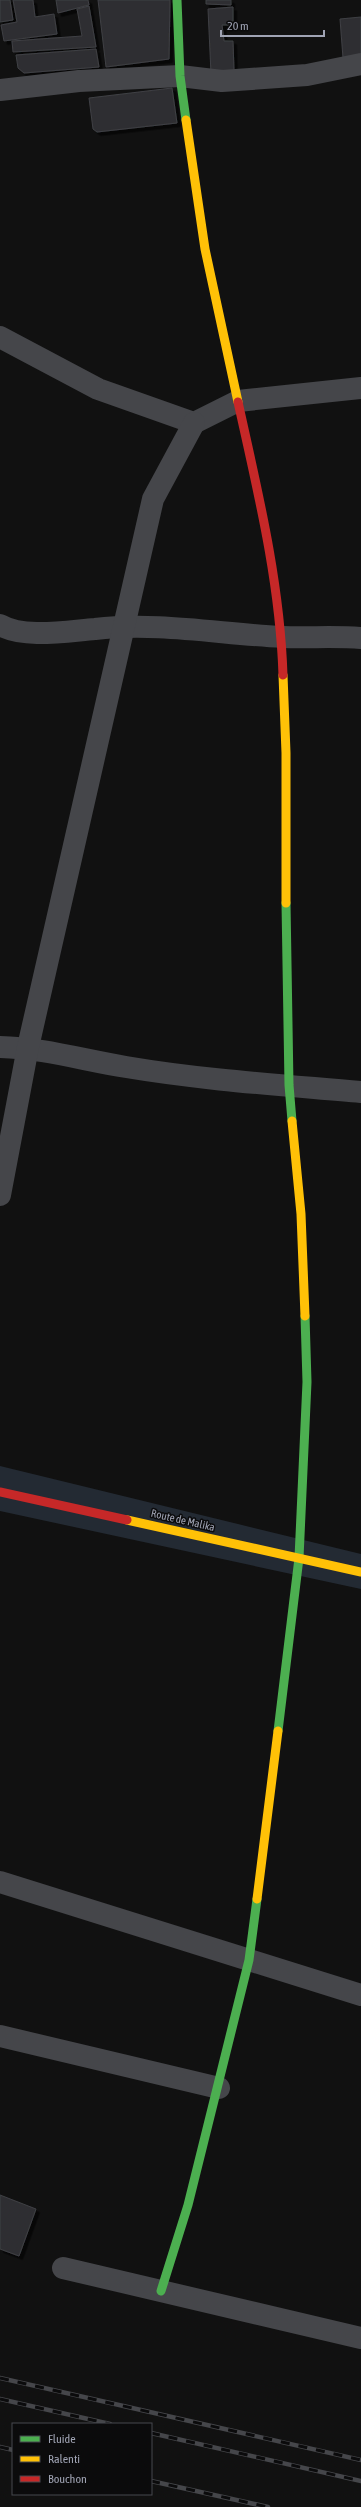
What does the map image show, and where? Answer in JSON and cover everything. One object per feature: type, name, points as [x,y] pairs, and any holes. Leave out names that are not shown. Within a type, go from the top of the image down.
[{"type":"street","points":[[161,2291],[188,2205],[219,2088],[249,1960],[299,1558],[307,1382],[301,1214],[289,1086],[286,738],[282,637],[269,545],[204,249],[180,76],[177,0]]},
{"type":"street","points":[[0,90],[79,81],[180,76],[201,80],[229,80],[307,75],[361,64]]},
{"type":"street","points":[[0,337],[98,389],[194,423]]},
{"type":"street","points":[[0,1195],[28,1048],[153,499],[194,423],[238,401],[361,388]]},
{"type":"street","points":[[0,624],[10,631],[58,632],[123,626],[206,629],[282,637],[361,638]]},
{"type":"street","points":[[0,1047],[28,1048],[125,1067],[197,1078],[361,1092]]},
{"type":"street","name":"Route de Malika","points":[[0,1492],[361,1572]]},
{"type":"street","points":[[0,1882],[361,1995]]},
{"type":"street","points":[[0,2036],[219,2088]]},
{"type":"street","points":[[63,2268],[361,2338]]},
{"type":"shaded area","points":[[0,1466],[361,1554],[361,1589],[0,1511]]},
{"type":"building","points":[[0,0],[10,0],[13,20],[0,22]]},
{"type":"building","points":[[13,0],[33,0],[35,17],[54,14],[57,34],[4,41],[1,25],[17,22]]},
{"type":"building","points":[[56,0],[88,0],[89,5],[58,13]]},
{"type":"building","points":[[98,0],[170,0],[169,59],[106,67]]},
{"type":"building","points":[[206,0],[231,0],[231,5],[206,4]]},
{"type":"building","points":[[89,6],[96,47],[13,52],[12,41],[82,36],[77,9]]},
{"type":"building","points":[[233,7],[233,25],[222,25],[224,41],[233,41],[234,71],[211,74],[208,9]]},
{"type":"building","points":[[361,17],[361,55],[343,58],[340,19]]},
{"type":"building","points":[[96,49],[99,67],[24,73],[18,68],[16,55]]},
{"type":"building","points":[[172,88],[177,123],[97,132],[93,129],[89,98]]},
{"type":"building","points":[[0,2195],[36,2209],[19,2256],[0,2249]]},
{"type":"railway","points":[[0,2378],[361,2460]]},
{"type":"railway","points":[[0,2399],[106,2423]]},
{"type":"railway","points":[[152,2433],[361,2481]]},
{"type":"railway","points":[[0,2447],[12,2450]]},
{"type":"railway","points":[[152,2481],[268,2507]]},
{"type":"traffic: fast","points":[[177,0],[180,76],[186,120]]},
{"type":"traffic: fast","points":[[286,903],[289,1085],[292,1121]]},
{"type":"traffic: fast","points":[[278,1731],[299,1558],[307,1382],[305,1316]]},
{"type":"traffic: fast","points":[[161,2291],[188,2205],[249,1960],[257,1899]]},
{"type":"traffic: slow","points":[[186,120],[205,249],[238,402]]},
{"type":"traffic: slow","points":[[283,675],[286,753],[286,903]]},
{"type":"traffic: slow","points":[[292,1121],[301,1214],[305,1316]]},
{"type":"traffic: slow","points":[[127,1520],[361,1572]]},
{"type":"traffic: slow","points":[[257,1899],[278,1731]]},
{"type":"traffic: jam","points":[[238,402],[273,571],[278,606],[283,675]]},
{"type":"traffic: jam","points":[[0,1492],[127,1520]]}]
